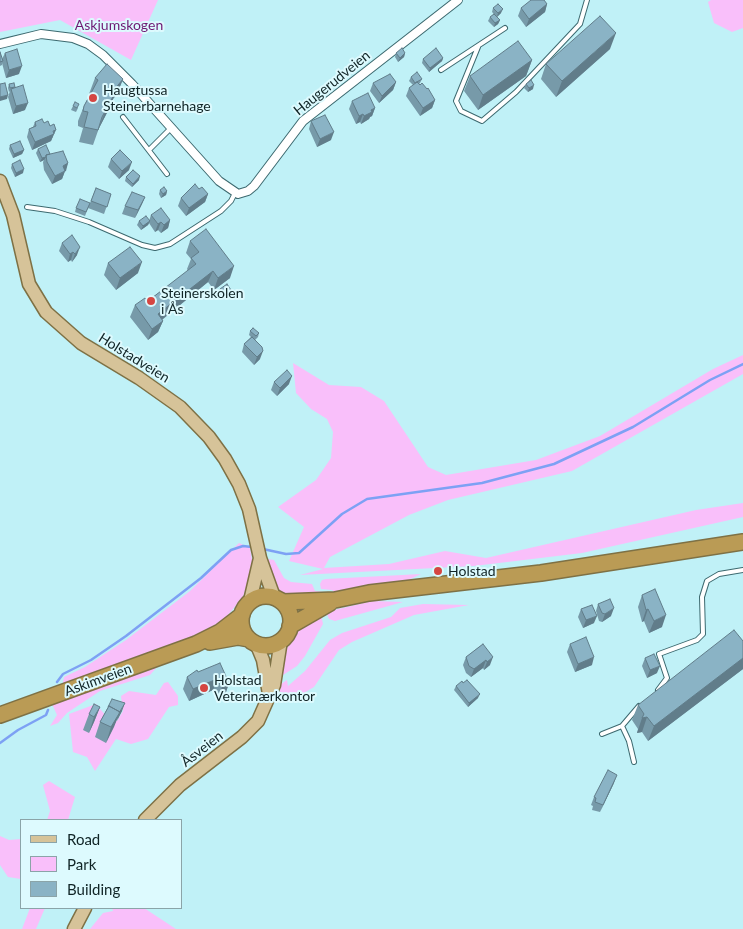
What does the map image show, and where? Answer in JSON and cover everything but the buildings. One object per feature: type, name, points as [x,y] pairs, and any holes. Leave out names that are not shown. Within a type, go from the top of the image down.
[{"type":"highway","points":[[335,600],[290,626],[281,640],[270,645],[253,641],[244,630],[242,615],[250,602],[259,597],[278,600],[335,600],[378,592],[542,573],[743,542]]},
{"type":"highway","points":[[278,600],[288,609],[290,626]]},
{"type":"highway","name":"Askimveien","points":[[0,715],[196,644],[220,632],[242,615]]},
{"type":"highway","name":"Askimveien","points":[[196,644],[232,638],[253,641]]},
{"type":"main road","name":"Holstadveien","points":[[0,181],[13,215],[29,284],[42,306],[76,339],[164,395],[199,426],[233,473],[252,522],[260,558],[278,600]]},
{"type":"main road","name":"Holstadveien","points":[[250,602],[260,558]]},
{"type":"main road","name":"Åsveien","points":[[146,819],[180,785],[251,729],[264,712],[274,685],[281,640]]},
{"type":"main road","points":[[253,641],[263,660],[269,697]]},
{"type":"main road","points":[[74,929],[84,909]]},
{"type":"street","name":"Haugerudveien","points":[[235,193],[243,193],[254,186],[302,121],[458,0]]},
{"type":"street","points":[[0,44],[41,34],[73,38],[88,44],[104,55],[220,182],[235,193]]},
{"type":"lane","points":[[478,46],[456,102],[461,111],[482,121],[516,92],[580,24],[587,0]]},
{"type":"lane","points":[[441,70],[505,28]]},
{"type":"lane","points":[[123,117],[167,174]]},
{"type":"lane","points":[[149,150],[171,128]]},
{"type":"lane","name":"Haugerudveien","points":[[28,206],[55,211],[89,222],[142,245],[155,248],[170,244],[221,211],[231,201],[235,193]]},
{"type":"lane","points":[[655,692],[667,678],[659,654],[697,640],[703,634],[702,596],[707,581],[719,574],[743,570]]},
{"type":"lane","points":[[602,734],[622,726],[644,702]]},
{"type":"lane","points":[[622,726],[629,741],[634,762]]},
{"type":"green space","name":"Askjumskogen","points":[[0,0],[158,0],[131,60],[60,20],[0,32]]},
{"type":"green space","points":[[711,0],[743,0],[743,28],[732,32],[714,23],[708,2]]},
{"type":"green space","points":[[743,355],[743,374],[572,471],[448,500],[409,515],[330,557],[324,568],[389,564],[445,551],[486,558],[696,510],[743,503],[743,517],[582,553],[474,566],[300,575],[323,569],[289,561],[304,527],[278,507],[316,480],[331,458],[333,432],[327,419],[311,409],[296,393],[293,363],[329,385],[361,387],[384,401],[428,467],[446,475],[536,460],[600,436],[713,369]]},
{"type":"green space","points":[[239,543],[250,548],[252,560],[249,578],[243,597],[222,622],[202,634],[62,687],[64,677],[85,667],[126,640],[190,591]]},
{"type":"green space","points":[[268,559],[274,560],[284,578],[291,582],[312,584],[315,591],[332,593],[290,597],[281,592],[274,583]]},
{"type":"green space","points":[[421,574],[404,582],[373,584],[336,593],[332,590],[321,589],[320,584],[322,580],[326,579]]},
{"type":"green space","points":[[372,601],[403,602],[335,621],[329,619],[326,612]]},
{"type":"green space","points":[[423,604],[469,605],[414,615],[352,642],[339,650],[314,687],[290,701],[278,702],[281,684],[287,680],[288,686],[305,671],[330,640],[342,633],[391,617],[400,608]]},
{"type":"green space","points":[[321,615],[323,624],[305,656],[297,666],[280,677],[283,655],[295,634],[305,624]]},
{"type":"green space","points":[[157,667],[150,675],[100,691],[67,713],[58,723],[50,726],[57,715],[52,704]]},
{"type":"green space","points":[[168,682],[178,696],[178,705],[169,707],[148,739],[131,744],[116,739],[95,771],[87,757],[73,752],[69,714],[96,704],[106,716],[117,721],[123,711],[121,696],[129,691],[156,695],[164,683]]},
{"type":"green space","points":[[49,781],[75,797],[68,819],[47,819],[50,811],[43,785]]},
{"type":"green space","points":[[0,836],[9,840],[20,839],[20,879],[8,877],[0,865]]},
{"type":"green space","points":[[30,909],[45,909],[36,929],[22,929]]},
{"type":"green space","points":[[112,909],[146,909],[176,929],[90,929],[103,913],[113,911]]},
{"type":"waterway","points":[[263,549],[286,554],[299,553],[342,514],[367,499],[482,483],[554,464],[633,427],[710,380],[743,364]]},
{"type":"waterway","points":[[57,682],[63,674],[91,660],[126,636],[201,578],[231,550],[243,546],[252,547]]},
{"type":"waterway","points":[[0,743],[18,730],[46,715],[48,710]]},
{"type":"place","name":"Haugtussa Steinerbarnehage","points":[[93,98]]},
{"type":"place","name":"Steinerskolen i Ås","points":[[151,301]]},
{"type":"place","name":"Holstad","points":[[438,571]]},
{"type":"place","name":"Holstad Veterinærkontor","points":[[204,688]]}]
